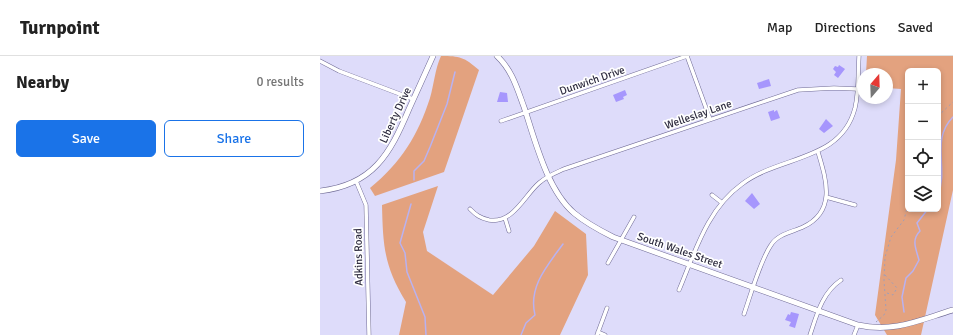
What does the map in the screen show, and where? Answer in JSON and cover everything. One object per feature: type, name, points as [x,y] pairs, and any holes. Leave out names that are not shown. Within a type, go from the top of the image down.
[{"type":"street","name":"Liberty Drive","points":[[320,191],[333,190],[356,181],[369,173],[386,156],[397,136],[433,56]]},
{"type":"street","points":[[687,56],[710,120]]},
{"type":"street","name":"Dunwich Drive","points":[[501,120],[687,56]]},
{"type":"street","points":[[858,68],[859,56]]},
{"type":"street","name":"South Wales Street","points":[[499,57],[515,80],[545,169],[559,196],[573,212],[589,225],[620,239],[690,263],[858,325],[875,329],[896,327],[953,312]]},
{"type":"street","points":[[320,61],[339,71],[413,99]]},
{"type":"street","name":"Welleslay Lane","points":[[505,218],[520,205],[533,189],[549,176],[798,90],[834,88],[857,90]]},
{"type":"street","points":[[680,290],[690,263],[710,220],[721,202],[742,184],[764,170],[818,152],[836,141],[847,128],[855,106],[857,90]]},
{"type":"street","points":[[744,314],[771,244],[785,233],[804,226],[823,208],[827,188],[826,176],[818,152]]},
{"type":"street","name":"Adkins Road","points":[[356,181],[366,205],[368,335]]},
{"type":"street","points":[[712,195],[721,202]]},
{"type":"street","points":[[826,197],[855,205]]},
{"type":"street","points":[[470,209],[480,218],[495,220],[505,218],[509,231]]},
{"type":"street","points":[[608,263],[620,239],[634,217]]},
{"type":"street","points":[[810,335],[823,300],[832,286],[841,280]]},
{"type":"street","points":[[605,335],[598,334],[607,308]]},
{"type":"street","points":[[854,335],[858,325]]},
{"type":"path","points":[[941,113],[953,102]]},
{"type":"path","points":[[875,329],[877,320],[884,315],[886,310],[884,274],[891,237],[902,225],[906,212]]},
{"type":"path","points":[[884,274],[897,288],[893,295],[886,292]]},
{"type":"shaded area","points":[[441,56],[462,58],[479,70],[444,172],[375,196],[370,188],[391,169],[407,148],[420,124],[430,98]]},
{"type":"shaded area","points":[[867,56],[953,56],[953,190],[921,335],[887,335],[875,315],[896,160],[901,89],[893,88],[893,68],[866,68]]},
{"type":"shaded area","points":[[438,186],[423,232],[427,251],[493,295],[534,246],[555,211],[586,234],[588,275],[560,335],[399,335],[406,302],[393,277],[386,255],[382,205]]},
{"type":"building","points":[[839,65],[845,69],[838,78],[834,75],[836,72],[833,69],[835,66],[838,67]]},
{"type":"building","points":[[769,79],[771,86],[759,89],[757,83]]},
{"type":"building","points":[[625,90],[627,95],[623,97],[624,99],[616,102],[613,95]]},
{"type":"building","points":[[500,92],[507,93],[508,102],[497,102]]},
{"type":"building","points":[[774,110],[774,112],[777,110],[780,118],[771,121],[768,112]]},
{"type":"building","points":[[826,119],[833,126],[824,133],[819,129]]},
{"type":"building","points":[[752,193],[760,204],[754,209],[745,201]]},
{"type":"building","points":[[791,312],[799,314],[795,328],[789,326],[791,322],[785,320]]},
{"type":"waterway","points":[[414,180],[414,171],[424,161],[447,104],[455,72]]},
{"type":"waterway","points":[[941,185],[942,135],[946,126],[953,117]]},
{"type":"waterway","points":[[411,204],[400,243],[405,253],[407,272],[425,317],[426,335]]},
{"type":"waterway","points":[[904,312],[902,297],[906,278],[913,271],[919,260],[915,245],[917,234],[920,231],[917,223],[926,212]]},
{"type":"waterway","points":[[521,335],[526,323],[535,315],[534,295],[540,277],[563,244]]}]
